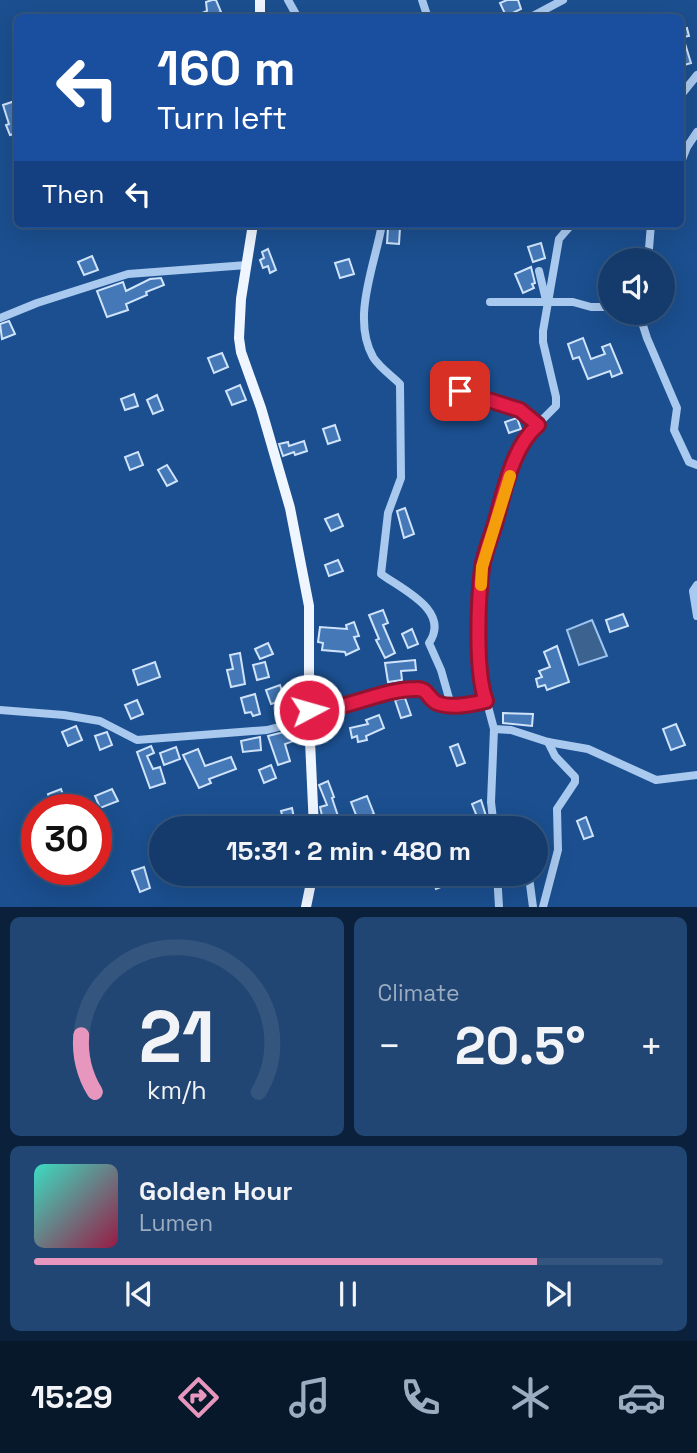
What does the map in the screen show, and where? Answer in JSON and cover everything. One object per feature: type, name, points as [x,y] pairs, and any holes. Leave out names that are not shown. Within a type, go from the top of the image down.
[{"type":"main road","points":[[252,228],[241,299],[240,352],[261,408],[295,525],[309,606],[309,714],[313,816]]},
{"type":"main road","points":[[306,907],[310,886]]},
{"type":"street","points":[[537,14],[563,0]]},
{"type":"street","points":[[684,91],[697,75]]},
{"type":"street","points":[[684,154],[697,132]]},
{"type":"street","points":[[381,228],[366,299],[364,332],[374,359],[400,384],[401,478],[388,513],[381,574],[428,607],[436,621],[434,635],[429,643],[441,670],[451,705]]},
{"type":"street","points":[[493,816],[494,729],[481,680],[482,567],[504,491],[520,448],[556,406],[543,342],[559,239],[569,228]]},
{"type":"street","points":[[649,248],[652,228]]},
{"type":"street","points":[[0,318],[37,303],[128,274],[247,265]]},
{"type":"street","points":[[539,271],[547,303]]},
{"type":"street","points":[[490,302],[573,302],[598,307]]},
{"type":"street","points":[[643,325],[677,408],[674,430],[689,462],[697,465]]},
{"type":"street","points":[[460,391],[520,410],[538,425]]},
{"type":"street","points":[[697,585],[693,591],[697,616]]},
{"type":"street","points":[[0,710],[64,715],[100,722],[137,740],[267,730],[309,714],[420,688],[435,702],[470,705],[486,701]]},
{"type":"street","points":[[494,729],[511,730],[548,742],[588,749],[656,780],[697,775]]},
{"type":"street","points":[[543,907],[558,850],[557,809],[575,782],[575,777],[555,757],[548,742]]},
{"type":"street","points":[[498,886],[499,907]]},
{"type":"street","points":[[530,886],[533,907]]},
{"type":"water","points":[[592,620],[607,656],[579,665],[567,630]]},
{"type":"building","points":[[216,0],[221,12],[200,14],[207,11],[206,2]]},
{"type":"building","points":[[518,0],[521,9],[505,14],[500,3]]},
{"type":"building","points":[[687,28],[689,36],[684,37],[684,29]]},
{"type":"building","points":[[684,40],[691,63],[684,65]]},
{"type":"building","points":[[14,101],[14,134],[10,135],[6,125],[9,124],[3,105]]},
{"type":"building","points":[[388,228],[400,228],[399,244],[387,243]]},
{"type":"building","points":[[541,243],[545,258],[533,262],[528,247]]},
{"type":"building","points":[[268,249],[276,270],[270,273],[268,266],[263,268],[260,260],[264,258],[262,252]]},
{"type":"building","points":[[92,256],[98,270],[84,275],[78,262]]},
{"type":"building","points":[[349,259],[354,274],[340,278],[335,263]]},
{"type":"building","points":[[531,267],[534,288],[523,293],[515,274]]},
{"type":"building","points":[[161,278],[164,285],[126,304],[128,310],[107,317],[97,291],[123,282],[126,291],[150,279]]},
{"type":"building","points":[[9,321],[15,334],[2,339],[0,324]]},
{"type":"building","points":[[583,338],[591,359],[605,354],[602,347],[610,344],[622,373],[612,377],[610,371],[588,379],[579,357],[573,359],[568,344]]},
{"type":"building","points":[[222,353],[228,367],[214,373],[208,358]]},
{"type":"building","points":[[240,385],[246,400],[232,405],[226,391]]},
{"type":"building","points":[[134,394],[138,406],[125,410],[121,399]]},
{"type":"building","points":[[157,395],[163,410],[153,414],[147,400]]},
{"type":"building","points":[[517,418],[521,429],[509,433],[505,422]]},
{"type":"building","points":[[335,425],[340,440],[328,444],[323,429]]},
{"type":"building","points":[[304,441],[307,451],[283,456],[279,444],[288,442],[289,446]]},
{"type":"building","points":[[138,452],[143,465],[130,470],[125,457]]},
{"type":"building","points":[[167,465],[177,481],[167,486],[158,470]]},
{"type":"building","points":[[405,508],[414,534],[404,538],[397,511]]},
{"type":"building","points":[[338,514],[343,526],[331,531],[325,519]]},
{"type":"building","points":[[338,560],[343,571],[329,576],[325,565]]},
{"type":"building","points":[[383,610],[388,623],[383,625],[395,653],[385,658],[376,640],[379,639],[369,615]]},
{"type":"building","points":[[623,614],[628,626],[610,632],[606,620]]},
{"type":"building","points":[[354,622],[359,636],[354,637],[359,649],[346,655],[345,652],[322,650],[323,643],[318,642],[320,627],[347,629],[346,625]]},
{"type":"building","points":[[412,629],[418,644],[408,648],[402,634]]},
{"type":"building","points":[[268,643],[273,654],[260,659],[255,649]]},
{"type":"building","points":[[557,646],[569,682],[547,690],[545,685],[538,687],[536,679],[542,677],[539,671],[550,667],[544,652]]},
{"type":"building","points":[[240,653],[245,684],[231,687],[227,670],[233,669],[230,655]]},
{"type":"building","points":[[415,660],[416,670],[401,671],[402,680],[388,682],[385,663]]},
{"type":"building","points":[[155,662],[160,677],[138,685],[133,670]]},
{"type":"building","points":[[265,662],[269,677],[257,680],[253,665]]},
{"type":"building","points":[[280,685],[285,700],[271,704],[266,690]]},
{"type":"building","points":[[255,694],[260,714],[253,716],[251,712],[245,713],[241,698]]},
{"type":"building","points":[[405,698],[411,715],[401,718],[395,700]]},
{"type":"building","points":[[137,700],[143,714],[131,719],[125,705]]},
{"type":"building","points":[[503,713],[533,714],[532,726],[503,723]]},
{"type":"building","points":[[379,715],[384,728],[366,736],[367,740],[358,742],[357,736],[352,738],[350,728],[368,724],[366,720]]},
{"type":"building","points":[[676,724],[685,745],[671,750],[663,729]]},
{"type":"building","points":[[76,726],[82,740],[68,746],[62,732]]},
{"type":"building","points":[[296,729],[299,739],[285,744],[290,761],[278,765],[268,736]]},
{"type":"building","points":[[107,732],[112,745],[100,750],[95,736]]},
{"type":"building","points":[[260,737],[261,750],[243,752],[241,741]]},
{"type":"building","points":[[458,744],[465,763],[457,766],[450,747]]},
{"type":"building","points":[[151,746],[154,753],[147,756],[153,769],[160,767],[165,783],[150,788],[137,752]]},
{"type":"building","points":[[176,747],[180,759],[164,765],[160,753]]},
{"type":"building","points":[[198,749],[205,766],[231,757],[236,769],[209,779],[211,783],[199,788],[183,755]]},
{"type":"building","points":[[271,765],[276,778],[264,783],[259,770]]},
{"type":"building","points":[[328,781],[338,816],[322,816],[320,807],[327,805],[319,785]]},
{"type":"building","points":[[61,789],[63,794],[48,794]]},
{"type":"building","points":[[112,789],[118,801],[112,803],[112,794],[100,794]]},
{"type":"building","points":[[367,796],[374,814],[356,816],[351,802]]},
{"type":"building","points":[[481,800],[486,816],[477,816],[472,804]]},
{"type":"building","points":[[292,808],[294,816],[282,816],[281,811]]},
{"type":"building","points":[[586,817],[593,836],[584,839],[577,821]]},
{"type":"building","points":[[144,867],[150,888],[140,892],[132,871]]},
{"type":"slow traffic","points":[[481,585],[482,567],[510,476]]},
{"type":"route","points":[[309,710],[334,709],[420,688],[441,704],[470,705],[486,701],[481,680],[482,567],[504,491],[520,448],[538,425],[520,410],[460,391]]}]
